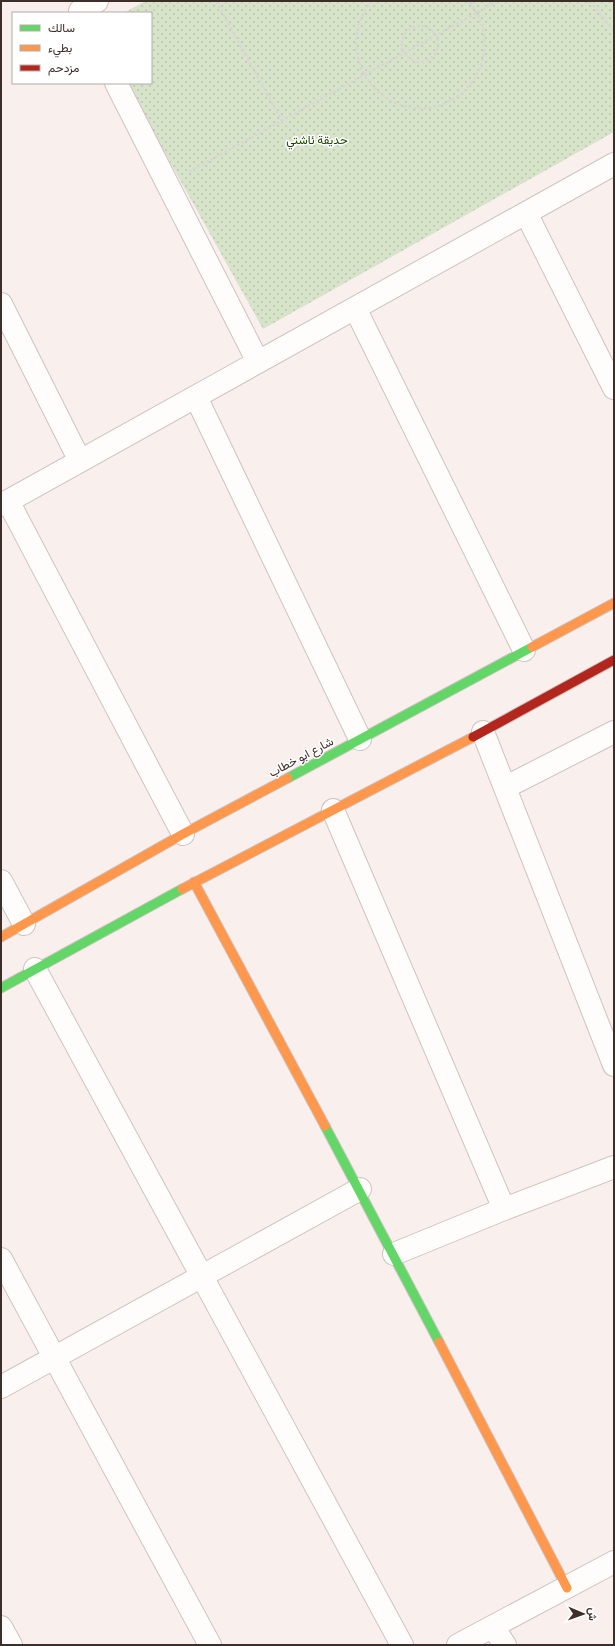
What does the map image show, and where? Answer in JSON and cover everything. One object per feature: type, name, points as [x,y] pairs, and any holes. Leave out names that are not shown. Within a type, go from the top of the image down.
[{"type":"main road","name":"شارع ابو خطاب","points":[[1,937],[183,834],[614,603]]},
{"type":"main road","points":[[1,988],[194,882],[483,732],[614,660]]},
{"type":"main road","points":[[194,882],[394,1254],[567,1588]]},
{"type":"street","points":[[117,84],[258,362]]},
{"type":"street","points":[[183,834],[4,503],[614,164]]},
{"type":"street","points":[[526,213],[614,388]]},
{"type":"street","points":[[1,304],[80,461]]},
{"type":"street","points":[[355,308],[524,650]]},
{"type":"street","points":[[196,397],[360,739]]},
{"type":"street","points":[[483,732],[614,1065]]},
{"type":"street","points":[[506,788],[614,732]]},
{"type":"street","points":[[333,810],[504,1209]]},
{"type":"street","points":[[1,881],[24,924]]},
{"type":"street","points":[[36,969],[402,1645]]},
{"type":"street","points":[[394,1254],[504,1209],[614,1167]]},
{"type":"street","points":[[1,1387],[360,1190]]},
{"type":"street","points":[[1,1259],[210,1645]]},
{"type":"street","points":[[458,1645],[614,1562]]},
{"type":"street","points":[[1,1627],[11,1645]]},
{"type":"street","points":[[493,1627],[505,1645]]},
{"type":"path","points":[[216,1],[282,121]]},
{"type":"path","points":[[372,1],[360,20],[357,33],[356,53],[360,66],[364,75],[376,90],[391,101],[408,107],[433,107],[453,100],[471,84],[482,63],[485,48],[485,34],[478,12],[469,1]]},
{"type":"path","points":[[168,184],[498,1]]},
{"type":"path","points":[[590,1],[614,32]]},
{"type":"path","points":[[422,25],[428,26],[437,35],[439,41],[436,54],[427,61],[420,63],[412,60],[404,53],[402,48],[404,35],[411,28],[422,25]]},
{"type":"green space","name":"حديقة ئاشتي","points":[[145,1],[614,1],[614,132],[263,329],[127,84],[152,84],[152,12],[126,12]]},
{"type":"traffic: fast","points":[[288,778],[532,647]]},
{"type":"traffic: fast","points":[[1,988],[182,889]]},
{"type":"traffic: fast","points":[[325,1126],[439,1342]]},
{"type":"traffic: slow","points":[[532,647],[614,603]]},
{"type":"traffic: slow","points":[[182,889],[473,737]]},
{"type":"traffic: slow","points":[[1,937],[183,834],[288,778]]},
{"type":"traffic: slow","points":[[194,882],[325,1126]]},
{"type":"traffic: slow","points":[[439,1342],[567,1588]]},
{"type":"traffic: jam","points":[[473,737],[614,660]]}]
